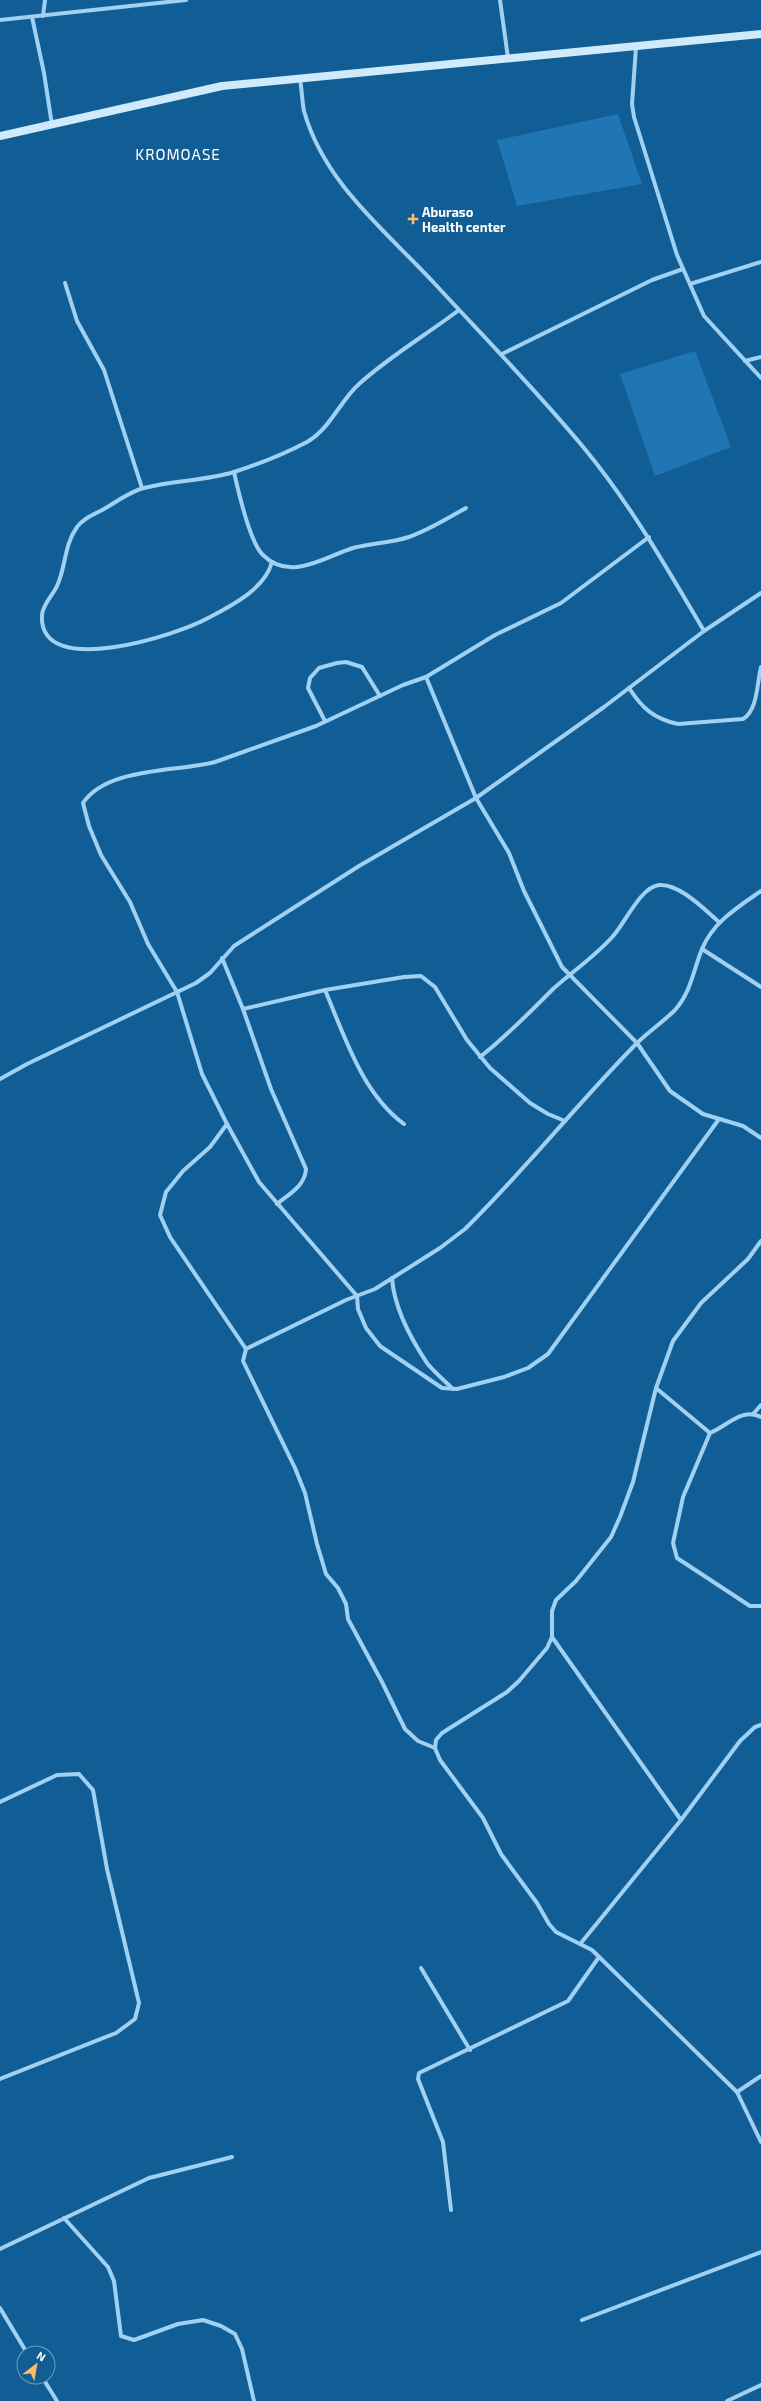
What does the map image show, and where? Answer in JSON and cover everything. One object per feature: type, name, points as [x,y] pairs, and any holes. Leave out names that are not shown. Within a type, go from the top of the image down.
[{"type":"street","points":[[43,16],[45,0]]},
{"type":"street","points":[[0,20],[186,0]]},
{"type":"street","points":[[500,0],[508,58]]},
{"type":"street","points":[[32,17],[44,73],[52,126]]},
{"type":"street","points":[[0,136],[52,126],[222,86],[300,80],[508,58],[761,34]]},
{"type":"street","points":[[636,47],[632,104],[634,117],[683,268],[704,316],[761,378]]},
{"type":"street","points":[[300,80],[304,110],[314,138],[333,173],[378,226],[502,354],[584,448],[624,499],[704,631]]},
{"type":"street","points":[[690,284],[761,262]]},
{"type":"street","points":[[502,354],[652,280],[683,268]]},
{"type":"street","points":[[65,283],[77,321],[104,370],[142,488]]},
{"type":"street","points":[[272,562],[264,579],[230,606],[200,623],[157,637],[113,646],[73,650],[57,645],[48,636],[42,616],[45,606],[57,586],[66,552],[76,528],[82,521],[142,488],[234,472],[312,438],[324,427],[357,385],[388,360],[459,310]]},
{"type":"street","points":[[745,361],[761,357]]},
{"type":"street","points":[[234,472],[244,512],[261,554],[272,562],[292,567],[309,566],[352,548],[409,537],[466,508]]},
{"type":"street","points":[[649,538],[561,603],[495,635],[426,676],[325,722],[198,766],[131,775],[96,789],[83,803],[89,826],[101,855],[130,902],[148,944],[177,992],[202,1074],[227,1124],[259,1182],[357,1296],[358,1309],[366,1328],[380,1346],[442,1388],[454,1389],[504,1377],[528,1368],[548,1354],[719,1119]]},
{"type":"street","points":[[0,1079],[177,992],[210,972],[234,946],[359,866],[476,798],[629,688],[704,631],[761,592]]},
{"type":"street","points":[[325,722],[308,688],[310,678],[319,668],[346,662],[362,667],[380,696]]},
{"type":"street","points":[[629,688],[647,712],[668,722],[678,724],[743,718],[747,716],[755,705],[756,687],[761,666]]},
{"type":"street","points":[[426,676],[476,798],[509,853],[524,891],[562,966],[637,1043],[670,1091],[703,1114],[743,1126],[761,1138]]},
{"type":"street","points":[[480,1057],[505,1038],[612,937],[625,922],[639,898],[650,887],[666,885],[679,891],[719,922]]},
{"type":"street","points":[[246,1349],[357,1296],[375,1289],[440,1248],[464,1229],[637,1043],[675,1009],[687,993],[696,972],[702,949],[719,922],[761,891]]},
{"type":"street","points":[[702,949],[761,987]]},
{"type":"street","points":[[222,958],[243,1009],[271,1089],[306,1170],[305,1178],[298,1187],[277,1204]]},
{"type":"street","points":[[243,1009],[325,990],[404,977],[421,976],[435,987],[467,1040],[480,1057],[510,1087],[530,1103],[548,1114],[565,1120]]},
{"type":"street","points":[[325,990],[365,1079],[387,1112],[404,1124]]},
{"type":"street","points":[[227,1124],[210,1147],[183,1171],[166,1192],[160,1215],[170,1237],[246,1349],[243,1361],[295,1468],[305,1493],[316,1544],[326,1574],[338,1588],[346,1604],[348,1619],[376,1669],[405,1729],[418,1741],[435,1748]]},
{"type":"street","points":[[761,1241],[744,1263],[701,1303],[673,1341],[656,1388],[633,1482],[620,1517],[611,1537],[576,1581],[556,1600],[552,1611],[552,1637],[547,1648],[519,1681],[507,1692],[442,1733],[436,1740],[435,1748],[446,1769],[483,1818],[501,1854],[549,1924],[556,1932],[581,1943],[599,1957],[737,2092],[761,2142]]},
{"type":"street","points":[[392,1278],[393,1292],[416,1344],[428,1364],[454,1389]]},
{"type":"street","points":[[656,1388],[710,1433]]},
{"type":"street","points":[[754,1413],[761,1405]]},
{"type":"street","points":[[761,1417],[754,1413],[744,1414],[710,1433],[683,1497],[673,1543],[677,1558],[750,1606],[761,1606]]},
{"type":"street","points":[[552,1637],[681,1820]]},
{"type":"street","points":[[581,1943],[681,1820],[740,1741],[755,1727],[761,1725]]},
{"type":"street","points":[[0,1802],[57,1775],[80,1774],[93,1790],[107,1869],[139,2003],[135,2019],[116,2033],[0,2079]]},
{"type":"street","points":[[451,2210],[443,2142],[418,2076],[419,2073],[470,2050],[568,2001],[599,1957]]},
{"type":"street","points":[[421,1968],[470,2050]]},
{"type":"street","points":[[737,2092],[761,2076]]},
{"type":"street","points":[[0,2249],[149,2178],[232,2157]]},
{"type":"street","points":[[64,2218],[108,2267],[114,2281],[121,2336],[134,2340],[178,2324],[203,2320],[221,2326],[235,2334],[242,2349],[254,2401]]},
{"type":"street","points":[[582,2320],[761,2252]]},
{"type":"street","points":[[0,2308],[22,2345]]},
{"type":"street","points":[[47,2385],[57,2401]]},
{"type":"street","points":[[727,2401],[761,2385]]},
{"type":"shaded area","points":[[618,114],[642,184],[517,206],[497,140]]},
{"type":"shaded area","points":[[695,351],[731,447],[655,476],[620,374]]},
{"type":"place","name":"Aburaso Health center","points":[[413,219]]},
{"type":"district","name":"KROMOASE","points":[[178,155]]}]
